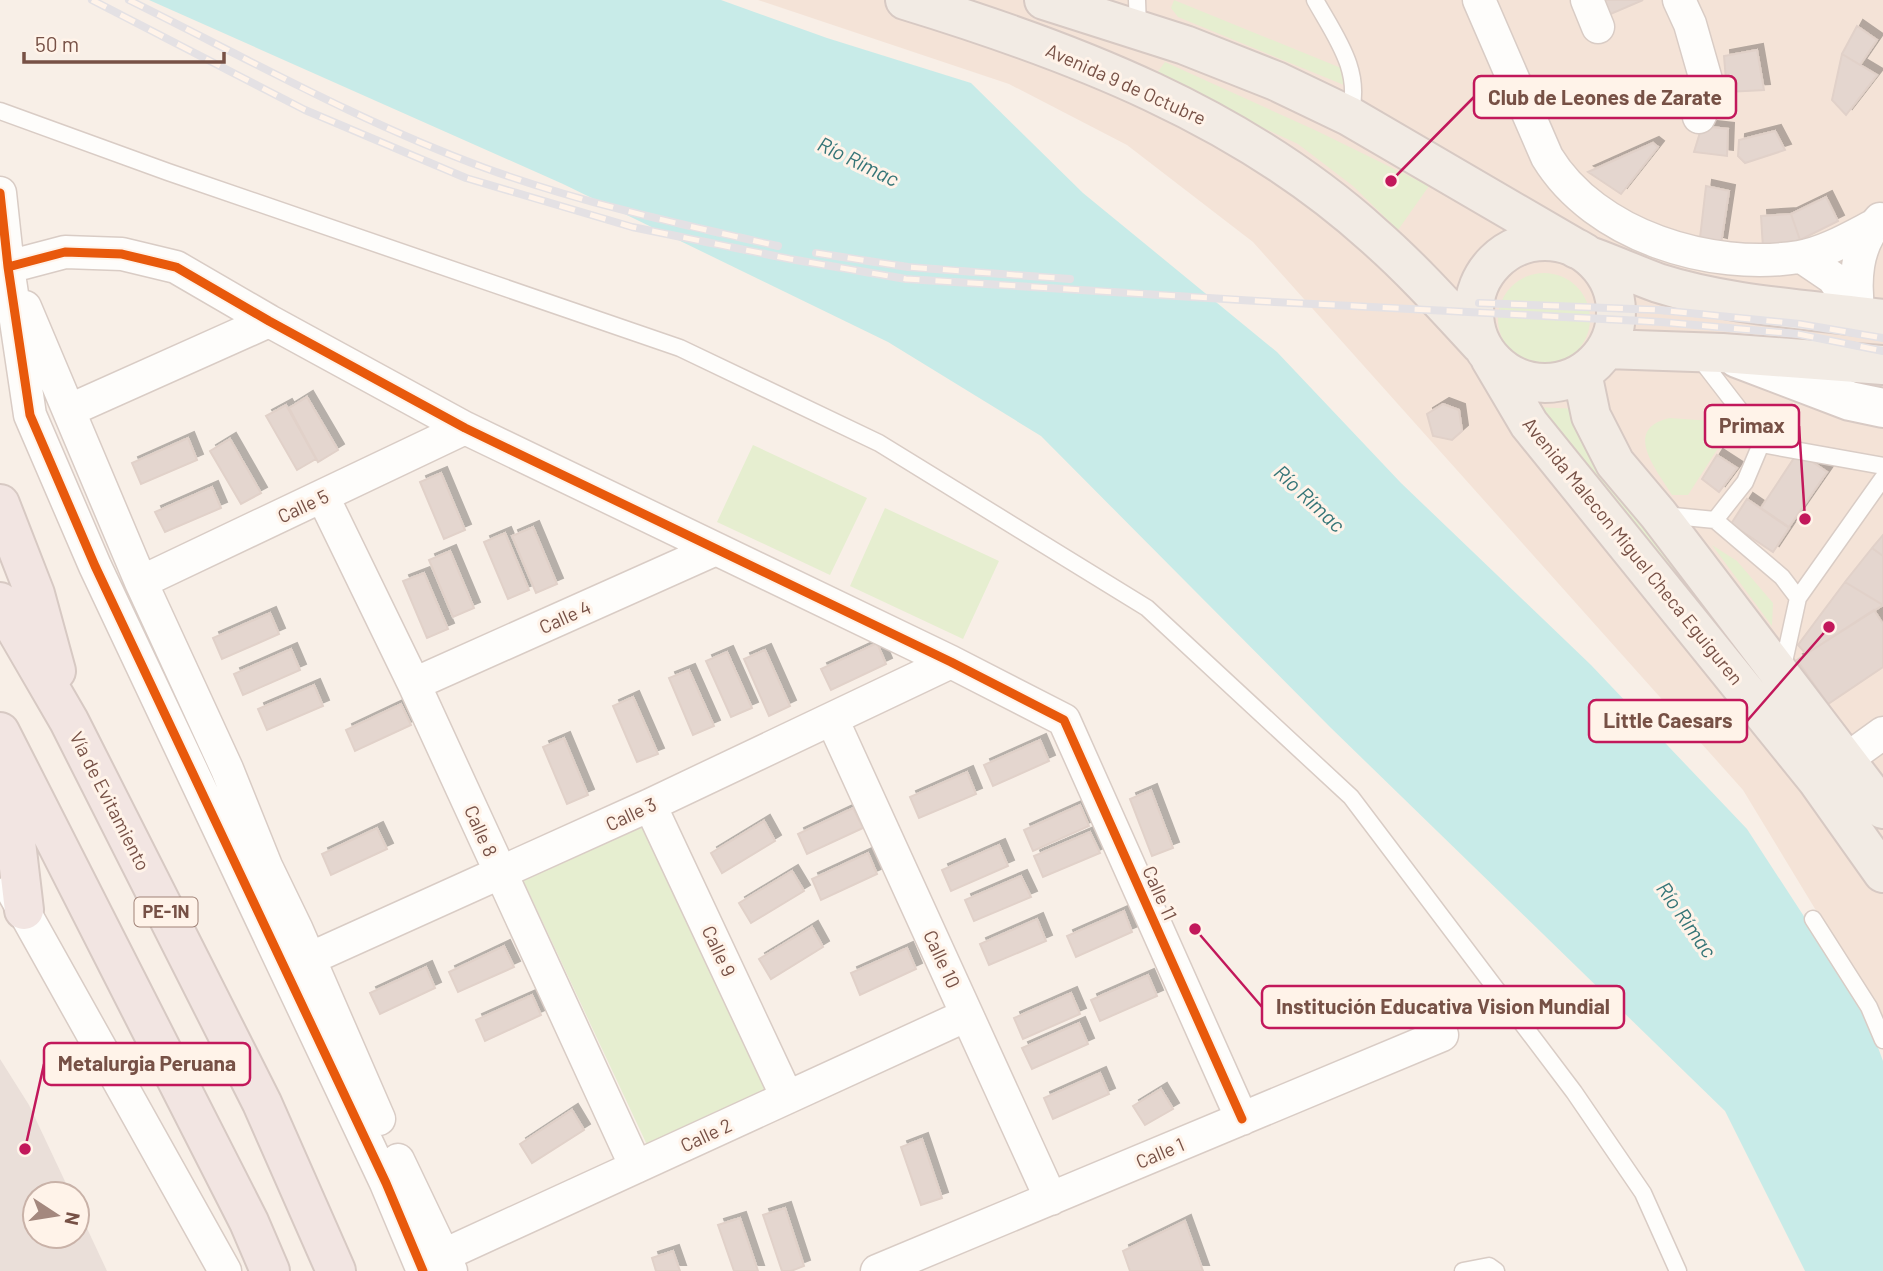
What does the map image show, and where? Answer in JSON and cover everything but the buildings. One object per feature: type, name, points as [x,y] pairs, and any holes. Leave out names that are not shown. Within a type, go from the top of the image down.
[{"type":"highway","points":[[0,504],[36,594],[69,721]]},
{"type":"highway","name":"Vía de Evitamiento","points":[[0,602],[69,721],[262,1103],[337,1271]]},
{"type":"highway","points":[[2,736],[24,910]]},
{"type":"highway","points":[[2,736],[249,1222],[270,1271]]},
{"type":"highway","points":[[249,1222],[258,1271]]},
{"type":"main road","name":"Avenida 9 de Octubre","points":[[905,0],[974,21],[1087,64],[1162,96],[1242,138],[1307,182],[1372,233],[1427,287],[1485,352]]},
{"type":"main road","points":[[1044,0],[1138,14],[1185,45],[1276,81],[1349,116],[1585,253],[1605,272],[1614,290],[1614,331],[1594,361],[1563,381],[1543,384],[1523,380],[1505,372],[1485,352],[1475,324],[1474,301],[1481,280],[1494,262],[1512,249],[1533,242],[1556,242],[1585,253],[1658,283],[1714,296],[1871,317]]},
{"type":"main road","name":"Avenida Malecon Miguel Checa Eguiguren","points":[[1485,352],[1529,424],[1817,780],[1883,873]]},
{"type":"main road","points":[[1594,361],[1708,352],[1883,365]]},
{"type":"main road","points":[[1708,352],[1850,401],[1883,408]]},
{"type":"main road","name":"Avenida Malecon Miguel Checa Eguiguren","points":[[1594,361],[1591,416],[1615,463],[1658,514],[1883,809]]},
{"type":"street","points":[[1479,0],[1547,157],[1569,187],[1605,218],[1636,234],[1692,251],[1751,262],[1802,257],[1839,244],[1878,221]]},
{"type":"street","points":[[1679,0],[1690,24],[1710,94],[1699,117]]},
{"type":"street","points":[[0,193],[30,415],[95,566],[386,1183],[440,1266]]},
{"type":"street","points":[[1871,317],[1855,289],[1857,264],[1878,221]]},
{"type":"street","points":[[8,267],[65,252],[122,254],[176,267],[465,428],[951,662]]},
{"type":"street","points":[[1802,257],[1833,278],[1871,317]]},
{"type":"street","points":[[8,267],[141,582],[227,769],[266,866],[394,1151],[440,1266]]},
{"type":"street","points":[[70,410],[269,321]]},
{"type":"street","name":"Calle 5","points":[[141,582],[465,428]]},
{"type":"street","name":"Calle 8","points":[[323,496],[414,684],[636,1167]]},
{"type":"street","name":"Calle 4","points":[[414,684],[716,549]]},
{"type":"street","name":"Calle 3","points":[[309,959],[650,805],[951,662]]},
{"type":"street","name":"Calle 11","points":[[951,662],[1064,720],[1242,1119]]},
{"type":"street","name":"Calle 10","points":[[832,719],[1051,1199]]},
{"type":"street","points":[[1847,760],[1883,733]]},
{"type":"street","name":"Calle 9","points":[[650,805],[787,1097]]},
{"type":"street","points":[[0,869],[225,1271]]},
{"type":"street","name":"Calle 2","points":[[440,1266],[636,1167],[967,1015]]},
{"type":"street","name":"Calle 1","points":[[877,1271],[1442,1035]]},
{"type":"lane","points":[[1315,0],[1349,62],[1354,86],[1354,104],[1349,116]]},
{"type":"lane","points":[[0,111],[168,172],[680,348],[879,443],[1147,608],[1351,797],[1574,1092],[1643,1192],[1678,1271]]},
{"type":"lane","points":[[1708,352],[1761,444],[1883,466]]},
{"type":"lane","points":[[1715,520],[1745,482],[1761,444]]},
{"type":"lane","points":[[1782,676],[1798,598],[1883,478]]},
{"type":"lane","points":[[1658,514],[1715,520],[1782,578],[1798,598]]},
{"type":"lane","points":[[1813,919],[1869,1007],[1883,1040]]},
{"type":"lane","points":[[1463,1271],[1489,1266],[1496,1271]]},
{"type":"shaded area","points":[[758,0],[1883,0],[1883,1021],[1743,790],[1253,242],[1127,145],[1009,84]]},
{"type":"shaded area","points":[[0,1059],[29,1105],[64,1180],[21,1180],[21,1250],[91,1250],[91,1237],[107,1271],[0,1271]]},
{"type":"green space","points":[[1174,0],[1346,70],[1347,84],[1178,17],[1171,8]]},
{"type":"green space","points":[[1165,62],[1317,131],[1429,186],[1398,230],[1353,186],[1298,144],[1154,77]]},
{"type":"green space","points":[[1544,273],[1570,281],[1582,293],[1590,319],[1582,345],[1570,357],[1544,365],[1518,357],[1506,345],[1498,319],[1506,293],[1518,281]]},
{"type":"green space","points":[[1535,407],[1579,409],[1730,632],[1721,640]]},
{"type":"green space","points":[[1670,418],[1726,422],[1722,442],[1688,495],[1672,495],[1647,451],[1645,441],[1648,431],[1655,423]]},
{"type":"green space","points":[[753,445],[867,498],[830,575],[717,522]]},
{"type":"green space","points":[[885,508],[999,561],[963,639],[850,586]]},
{"type":"green space","points":[[1712,545],[1737,561],[1773,603],[1772,626]]},
{"type":"green space","points":[[648,823],[774,1088],[648,1147],[523,880]]},
{"type":"water","name":"Río Rímac","points":[[149,0],[721,0],[827,38],[971,83],[1083,193],[1277,352],[1401,483],[1591,665],[1747,829],[1863,1007],[1883,1061],[1883,1271],[1805,1271],[1725,1111],[1330,727],[1041,436],[888,342],[563,184]]},
{"type":"railway","points":[[92,0],[305,110],[466,178],[632,227],[790,259],[906,279],[1661,322],[1798,334],[1883,351]]},
{"type":"railway","points":[[129,0],[349,110],[485,168],[594,202],[778,246]]},
{"type":"railway","points":[[816,253],[908,267],[1070,279]]},
{"type":"railway","points":[[1479,303],[1659,310],[1800,324],[1883,338]]},
{"type":"cycle path","points":[[0,193],[30,415],[95,566],[386,1183],[423,1271]]},
{"type":"cycle path","points":[[8,267],[65,252],[122,254],[176,267],[465,428],[951,662],[1064,720],[1242,1119]]},
{"type":"place","name":"Club de Leones de Zarate","points":[[1391,181]]},
{"type":"place","name":"Primax","points":[[1805,519]]},
{"type":"place","name":"Little Caesars","points":[[1829,627]]},
{"type":"place","name":"Institución Educativa Vision Mundial","points":[[1195,929]]},
{"type":"place","name":"Metalurgia Peruana","points":[[25,1149]]}]
